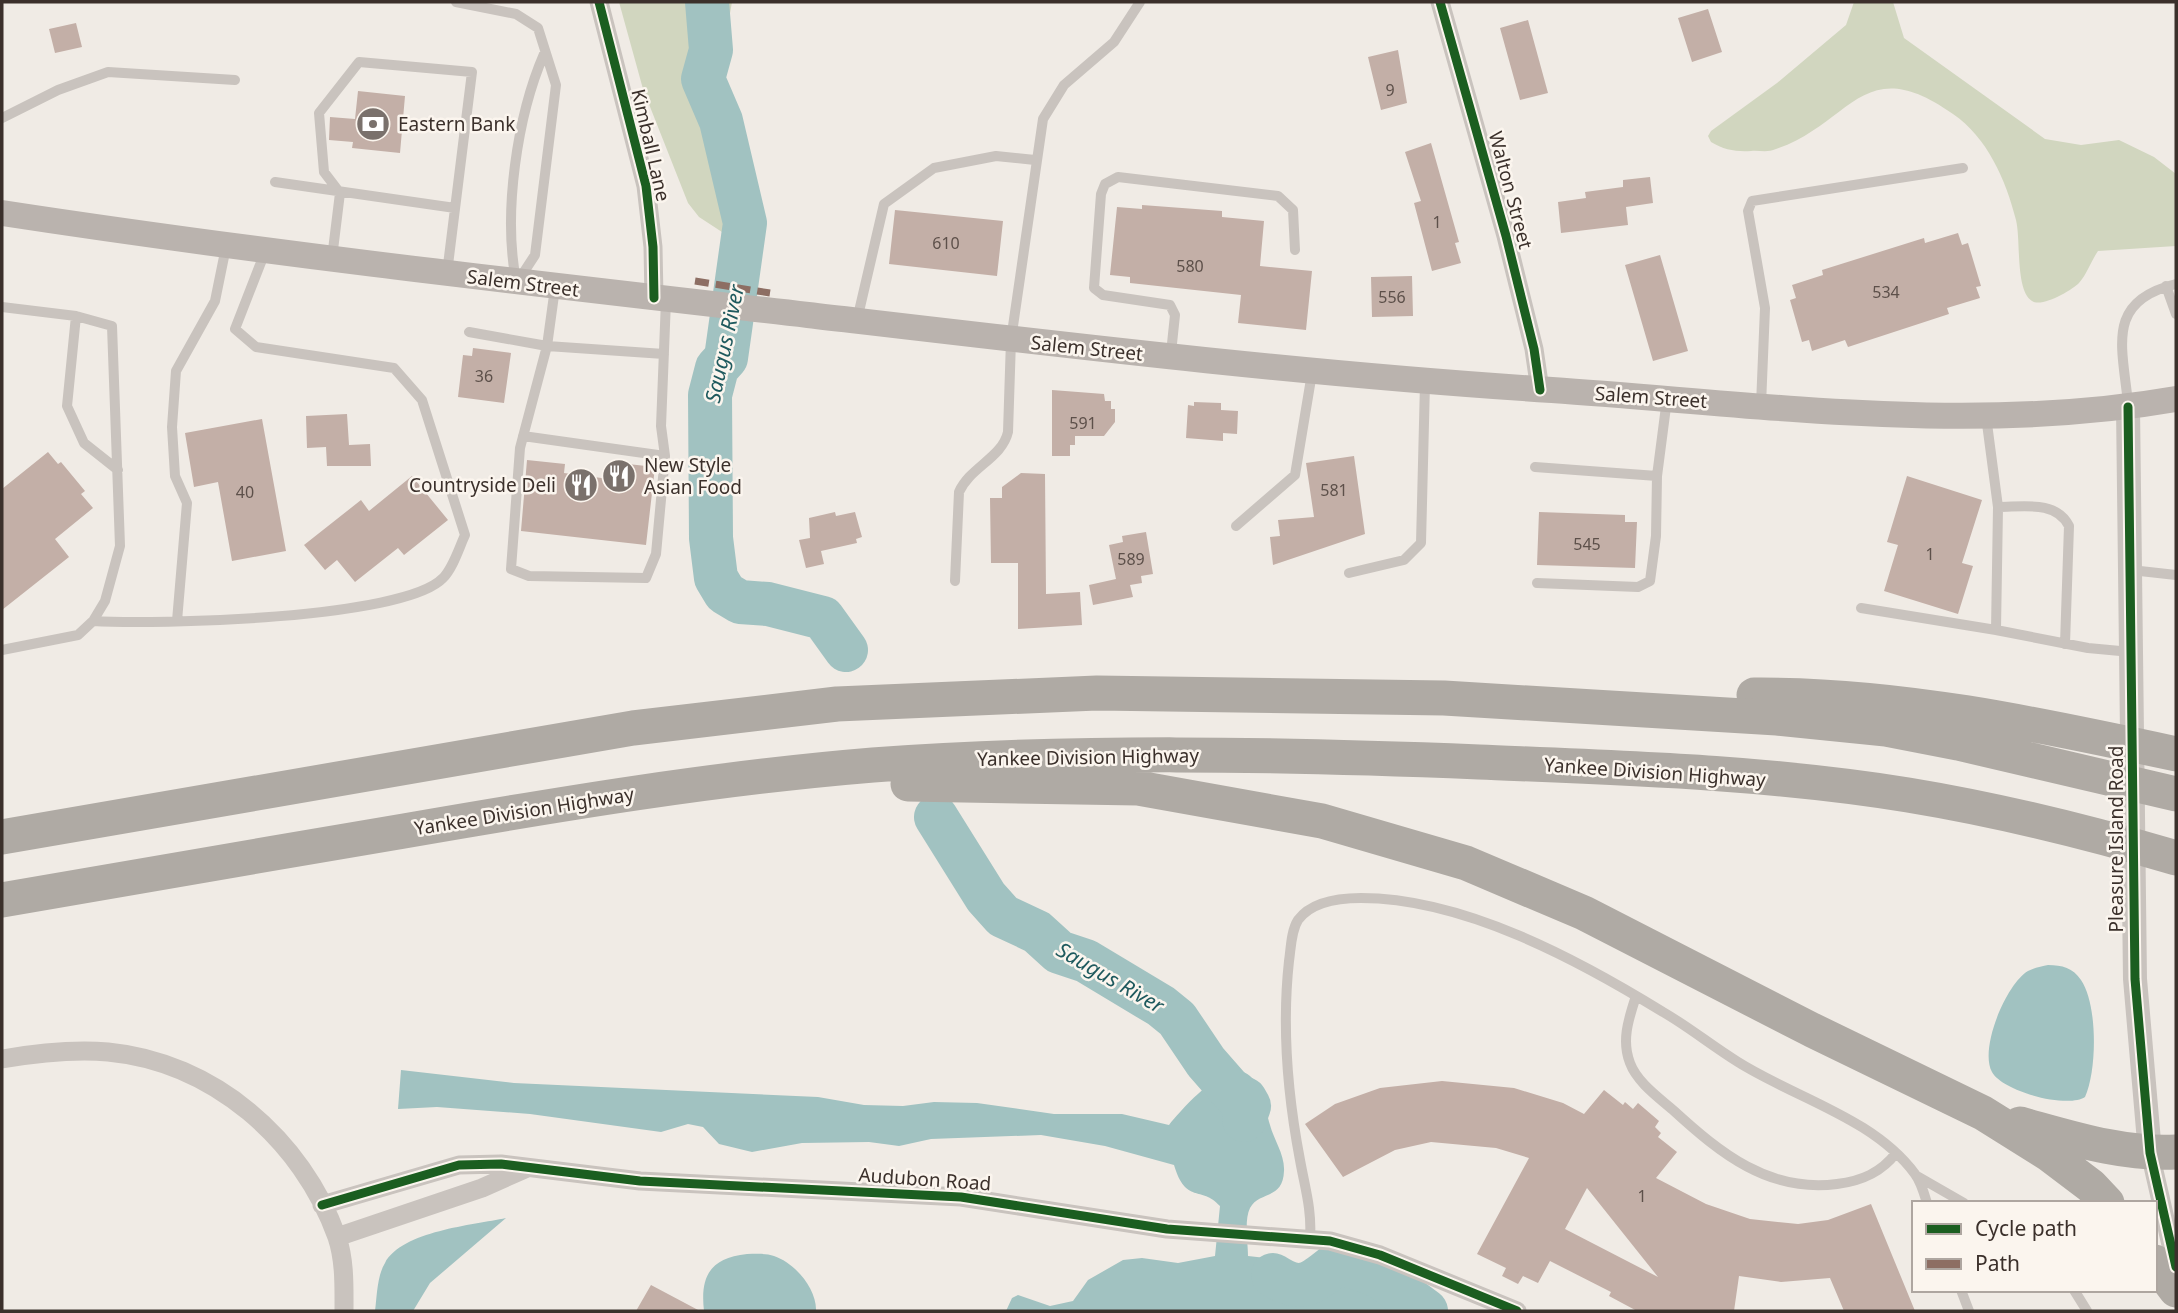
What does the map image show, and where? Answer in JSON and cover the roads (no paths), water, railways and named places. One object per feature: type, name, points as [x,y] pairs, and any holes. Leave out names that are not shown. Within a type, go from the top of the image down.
[{"type":"highway","points":[[2,837],[633,728],[837,704],[1097,693],[1444,698],[1801,696],[1940,708],[2042,725],[2176,754]]},
{"type":"highway","points":[[1444,698],[1680,711],[1886,729],[2036,759],[2176,794]]},
{"type":"highway","name":"Yankee Division Highway","points":[[2,900],[598,798],[725,780],[982,759],[1175,754],[1631,769],[1801,783],[1903,794],[2075,829],[2176,858]]},
{"type":"highway","points":[[725,780],[1138,788],[1322,821],[1465,863],[1537,892],[1983,1113],[2050,1155],[2091,1186],[2105,1201]]},
{"type":"highway","points":[[1983,1113],[2053,1133],[2163,1153]]},
{"type":"highway","points":[[2157,1265],[2176,1290]]},
{"type":"main road","name":"Salem Street","points":[[2,213],[227,246],[517,283],[1011,340],[1425,382],[1761,405],[1986,415],[2128,407],[2176,399]]},
{"type":"street","name":"Kimball Lane","points":[[598,2],[646,186],[660,299]]},
{"type":"street","name":"Walton Street","points":[[1440,2],[1506,236],[1534,349],[1540,390]]},
{"type":"street","name":"Pleasure Island Road","points":[[2128,407],[2135,979],[2163,1153],[2176,1267]]},
{"type":"street","points":[[2,1059],[43,1053],[107,1052],[161,1062],[219,1089],[253,1114],[283,1144],[323,1205],[337,1237],[343,1269],[344,1311]]},
{"type":"street","name":"Audubon Road","points":[[323,1205],[459,1165],[501,1164],[740,1188],[961,1197],[1167,1229],[1310,1238],[1380,1255],[1517,1311]]},
{"type":"street","name":"Audubon Road","points":[[337,1237],[482,1188],[527,1168]]},
{"type":"lane","points":[[456,2],[516,14],[538,28],[544,54],[556,85],[535,256],[517,283]]},
{"type":"lane","points":[[956,581],[959,492],[963,482],[1005,445],[1008,432],[1011,340],[1043,119],[1054,98],[1076,73],[1114,42],[1140,2]]},
{"type":"lane","points":[[517,283],[512,256],[515,176],[530,86],[544,54]]},
{"type":"lane","points":[[331,259],[340,193],[324,172],[319,113],[359,62],[472,72],[447,274]]},
{"type":"lane","points":[[2,118],[58,90],[108,72],[235,80]]},
{"type":"lane","points":[[857,321],[884,204],[934,168],[996,156],[1035,160]]},
{"type":"lane","points":[[1761,405],[1765,308],[1748,211],[1752,201],[1963,168]]},
{"type":"lane","points":[[1171,357],[1175,315],[1170,305],[1103,295],[1094,288],[1101,194],[1108,182],[1118,177],[1278,197],[1293,210],[1294,250]]},
{"type":"lane","points":[[275,182],[455,208]]},
{"type":"lane","points":[[177,621],[187,503],[175,476],[172,427],[176,372],[215,301],[227,246]]},
{"type":"lane","points":[[93,621],[131,624],[332,610],[411,596],[443,578],[465,535],[422,400],[394,368],[256,347],[235,329],[265,251]]},
{"type":"lane","points":[[2128,407],[2124,337],[2127,313],[2145,293],[2171,285],[2176,314]]},
{"type":"lane","points":[[555,287],[547,346],[523,436],[511,569],[529,576],[646,578],[656,554],[665,456],[662,426],[664,354],[660,299]]},
{"type":"lane","points":[[2,307],[76,316],[113,326],[120,546],[105,601],[93,621],[78,635],[2,650]]},
{"type":"lane","points":[[76,316],[67,407],[84,443],[118,470]]},
{"type":"lane","points":[[469,332],[547,346],[664,354]]},
{"type":"lane","points":[[1236,526],[1295,475],[1312,372]]},
{"type":"lane","points":[[1349,573],[1404,560],[1420,543],[1425,382]]},
{"type":"lane","points":[[1537,583],[1640,587],[1648,583],[1653,574],[1657,476],[1667,398]]},
{"type":"lane","points":[[1986,415],[1998,507],[1996,630]]},
{"type":"lane","points":[[523,436],[665,456]]},
{"type":"lane","points":[[1535,467],[1657,476]]},
{"type":"lane","points":[[1998,507],[2047,508],[2058,512],[2069,526],[2065,644]]},
{"type":"lane","points":[[2130,570],[2176,575]]},
{"type":"lane","points":[[1861,608],[2065,644],[2132,652]]},
{"type":"lane","points":[[1310,1238],[1310,1200],[1300,1162],[1287,1009],[1293,931],[1297,921],[1308,910],[1321,903],[1351,898],[1418,902],[1520,937],[1636,996],[1740,1064],[1866,1130],[1896,1153],[1917,1176],[1961,1201]]},
{"type":"lane","points":[[1636,996],[1626,1031],[1631,1066],[1646,1086],[1691,1127],[1739,1164],[1759,1175],[1781,1182],[1825,1186],[1867,1177],[1882,1168],[1896,1153]]},
{"type":"lane","points":[[1917,1176],[1926,1201]]},
{"type":"lane","points":[[1962,1292],[1969,1311]]},
{"type":"lane","points":[[2075,1292],[2087,1311]]},
{"type":"water","points":[[2048,965],[2071,970],[2087,991],[2090,1005],[2094,1038],[2092,1071],[2085,1097],[2076,1100],[2050,1099],[2008,1086],[1992,1072],[1989,1062],[1992,1033],[2011,989],[2028,971]]},
{"type":"water","points":[[401,1070],[514,1083],[818,1097],[864,1105],[977,1103],[1054,1114],[1122,1114],[1169,1125],[1218,1078],[1241,1072],[1250,1076],[1261,1092],[1284,1165],[1280,1187],[1254,1203],[1248,1213],[1248,1256],[1266,1258],[1280,1269],[1304,1267],[1373,1282],[1403,1291],[1445,1311],[1006,1311],[1012,1298],[1018,1295],[1050,1306],[1073,1301],[1088,1280],[1123,1260],[1142,1258],[1178,1263],[1215,1256],[1220,1206],[1206,1196],[1189,1190],[1174,1165],[1105,1146],[1041,1135],[931,1139],[899,1146],[869,1142],[802,1143],[752,1152],[719,1144],[703,1127],[688,1124],[661,1132],[530,1114],[437,1107],[398,1109]]},
{"type":"water","points":[[506,1218],[430,1283],[413,1311],[375,1311],[380,1274],[385,1263],[406,1243],[440,1231]]},
{"type":"water","points":[[747,1254],[771,1255],[790,1264],[809,1286],[816,1311],[704,1311],[704,1288],[710,1271],[724,1260]]},
{"type":"waterway","name":"Saugus River","points":[[707,2],[711,50],[703,79],[721,121],[745,223],[726,358],[717,368],[710,395],[711,538],[716,578],[725,593],[740,602],[768,604],[823,618],[846,650]]},
{"type":"waterway","name":"Saugus River","points":[[936,817],[986,897],[1003,916],[1037,932],[1059,952],[1086,961],[1161,1006],[1177,1019],[1206,1062],[1234,1094],[1245,1099],[1249,1106],[1244,1120]]},
{"type":"waterway","name":"Saugus River","points":[[1273,1275],[1299,1285],[1313,1281],[1336,1264],[1354,1267],[1379,1276],[1426,1311]]},
{"type":"place","name":"Eastern Bank","points":[[373,124]]},
{"type":"place","name":"New Style Asian Food","points":[[619,476]]},
{"type":"place","name":"Countryside Deli","points":[[581,485]]}]
